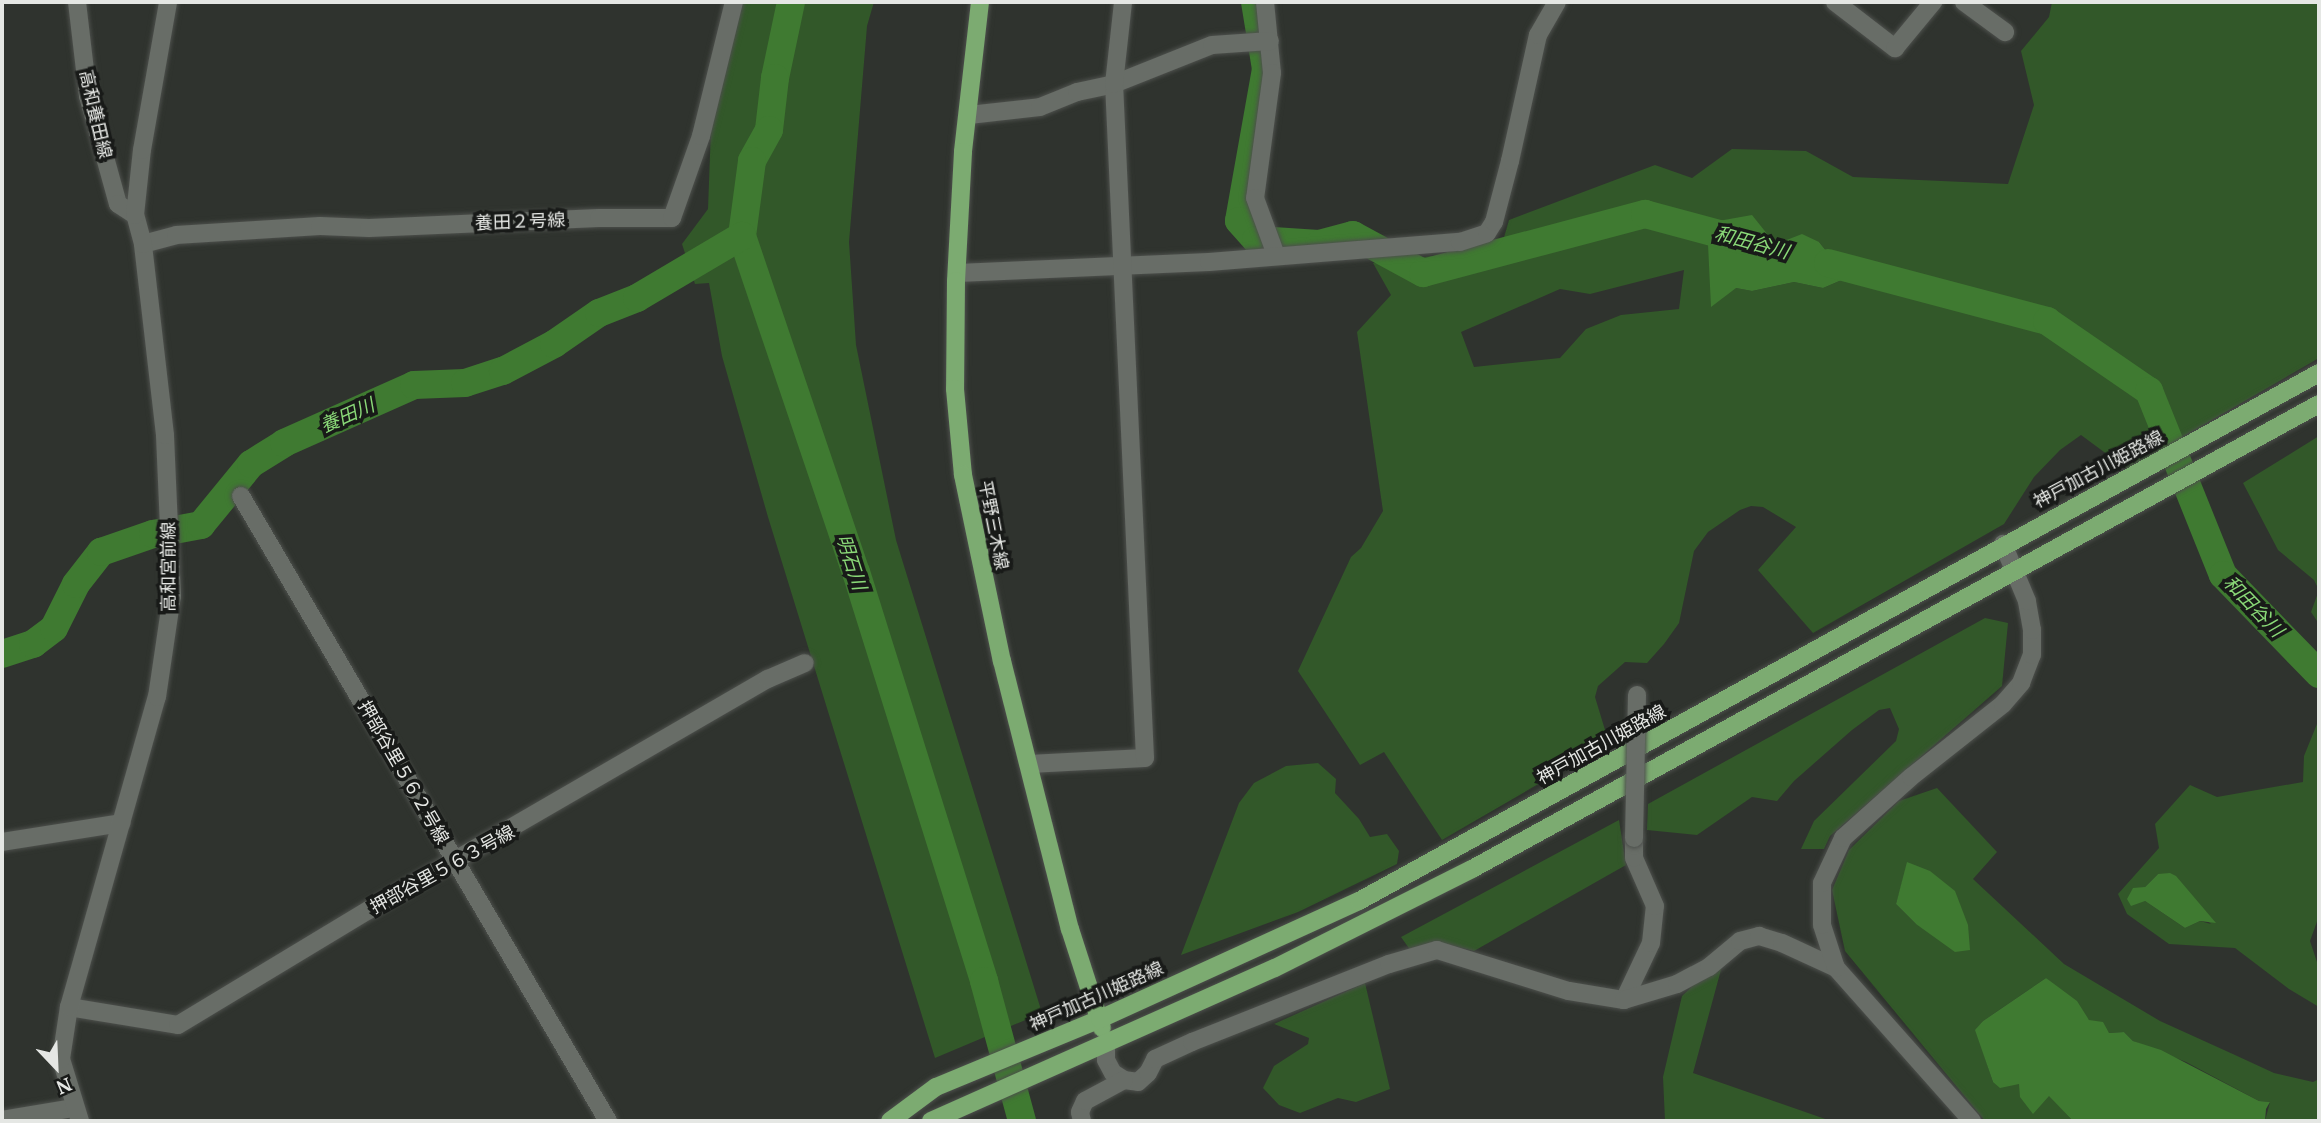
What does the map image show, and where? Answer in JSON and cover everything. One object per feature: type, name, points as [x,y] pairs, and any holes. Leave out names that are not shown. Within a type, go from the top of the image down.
[{"type":"main road","name":"平野三木線","points":[[980,2],[969,115],[962,152],[955,388],[963,475],[982,572],[1028,764],[1070,929],[1106,1041]]},
{"type":"main road","name":"神戸加古川姫路線","points":[[890,1121],[936,1087],[1100,1019],[1359,901],[2003,544],[2319,373]]},
{"type":"main road","points":[[937,1118],[1275,968],[1472,869],[2319,404]]},
{"type":"street","name":"高和養田線","points":[[77,2],[88,96],[118,204],[135,215]]},
{"type":"street","name":"高和宮前線","points":[[77,1114],[61,1059],[69,1007],[157,697],[172,596],[165,435],[143,244],[135,215],[142,150],[168,2]]},
{"type":"street","name":"養田２号線","points":[[143,244],[176,235],[320,226],[369,228],[599,218],[673,218],[701,136],[734,2]]},
{"type":"street","points":[[1028,764],[1145,758],[1114,84],[1122,2]]},
{"type":"street","points":[[1265,2],[1272,73],[1255,198],[1276,256]]},
{"type":"street","points":[[958,273],[1276,256],[1461,242],[1488,233],[1494,222],[1510,161],[1538,35],[1557,2]]},
{"type":"street","points":[[1835,2],[1895,48],[1933,2]]},
{"type":"street","points":[[1964,2],[2005,32]]},
{"type":"street","points":[[969,115],[1040,107],[1077,92],[1114,84],[1212,45],[1270,41]]},
{"type":"street","name":"押部谷里５６２号線","points":[[241,496],[608,1121]]},
{"type":"street","points":[[1836,968],[1822,925],[1822,883],[1843,838],[1911,777],[2003,704],[2021,682],[2032,655],[2032,630],[2027,601],[2003,544]]},
{"type":"street","name":"押部谷里５６３号線","points":[[69,1007],[178,1025],[357,917],[456,863],[768,679],[805,663]]},
{"type":"street","points":[[1624,1000],[1651,943],[1655,906],[1634,858],[1637,695]]},
{"type":"street","points":[[2,842],[122,824]]},
{"type":"street","points":[[1106,1041],[1106,1060],[1113,1073],[1124,1080],[1138,1082],[1148,1073],[1155,1059],[1192,1042],[1389,964],[1437,950],[1569,991],[1624,1000],[1677,984],[1709,967],[1740,941],[1759,936],[1782,943],[1836,968],[1972,1121]]},
{"type":"street","points":[[1082,1121],[1080,1112],[1085,1101],[1124,1080]]},
{"type":"street","points":[[2,1120],[77,1114]]},
{"type":"shaded area","points":[[741,2],[874,2],[867,26],[849,242],[856,345],[896,540],[1042,1013],[935,1058],[768,517],[722,356],[709,283],[695,284],[682,244],[708,209],[712,101]]},
{"type":"shaded area","points":[[2052,2],[2319,2],[2319,358],[2127,469],[2081,435],[2060,450],[2034,477],[2004,524],[1813,633],[1758,570],[1796,527],[1763,507],[1751,506],[1740,510],[1708,532],[1694,551],[1679,623],[1664,644],[1647,663],[1625,662],[1598,686],[1595,697],[1609,743],[1442,840],[1384,752],[1360,765],[1298,671],[1351,557],[1361,548],[1383,511],[1357,332],[1391,295],[1373,263],[1501,248],[1509,220],[1655,165],[1692,178],[1732,149],[1806,151],[1853,177],[2008,184],[2034,105],[2021,51],[2049,17]],"holes":[[[1772,240],[1819,242],[1827,252],[1856,262],[1863,275],[1851,276],[1823,288],[1794,282],[1752,291],[1736,288]],[[1684,270],[1679,309],[1621,315],[1586,329],[1560,358],[1474,367],[1461,332],[1560,289],[1590,294]]]},
{"type":"shaded area","points":[[2319,436],[2319,590],[2314,580],[2278,550],[2243,483]]},
{"type":"shaded area","points":[[2319,590],[2319,624],[2311,612]]},
{"type":"shaded area","points":[[1985,618],[2008,623],[2002,686],[1830,836],[1824,849],[1801,849],[1814,821],[1896,741],[1899,729],[1890,708],[1879,710],[1852,730],[1794,781],[1777,801],[1752,797],[1697,835],[1647,830],[1648,804]]},
{"type":"shaded area","points":[[2319,719],[2319,916],[2310,941],[2319,968],[2319,1007],[2289,989],[2235,948],[2169,944],[2127,914],[2118,894],[2159,848],[2155,824],[2190,785],[2217,797],[2303,782],[2304,756]],"holes":[[[2158,874],[2211,924],[2200,921],[2185,928],[2145,901],[2140,901],[2145,887]]]},
{"type":"shaded area","points":[[1318,763],[1336,779],[1335,793],[1359,819],[1370,837],[1387,834],[1399,851],[1397,864],[1298,912],[1181,955],[1239,803],[1254,783],[1286,766]]},
{"type":"shaded area","points":[[1937,788],[1997,852],[1973,879],[2064,964],[2160,1021],[2274,1073],[2313,1082],[2319,1079],[2319,1121],[2265,1121],[2270,1102],[2259,1101],[2186,1062],[2133,1041],[2124,1032],[2109,1033],[2089,1020],[2046,978],[1983,1021],[1976,1030],[1993,1082],[2019,1083],[2043,1100],[2049,1095],[2073,1121],[1985,1121],[1845,951],[1832,890],[1849,850],[1899,801]],"holes":[[[1908,862],[1916,924],[1896,904]]]},
{"type":"shaded area","points":[[1619,820],[1626,865],[1474,951],[1438,942],[1411,951],[1401,937]]},
{"type":"shaded area","points":[[1725,955],[1693,1073],[1831,1121],[1665,1121],[1663,1077],[1682,996]]},
{"type":"shaded area","points":[[1365,983],[1390,1089],[1356,1102],[1338,1098],[1300,1113],[1279,1105],[1263,1088],[1274,1066],[1308,1044],[1309,1038],[1274,1024]]},
{"type":"water","points":[[1752,215],[1772,240],[1784,241],[1802,234],[1819,242],[1827,252],[1856,262],[1866,269],[1863,275],[1851,276],[1823,288],[1794,282],[1752,291],[1736,288],[1711,307],[1707,223]]},
{"type":"water","points":[[1907,862],[1930,871],[1955,891],[1968,925],[1970,950],[1955,952],[1916,924],[1896,904]]},
{"type":"water","points":[[2170,873],[2176,876],[2216,923],[2200,921],[2185,928],[2145,901],[2131,906],[2127,899],[2133,888],[2145,887],[2158,874]]},
{"type":"water","points":[[2046,978],[2077,1001],[2089,1020],[2103,1022],[2109,1033],[2124,1032],[2133,1041],[2161,1050],[2259,1101],[2270,1102],[2265,1121],[2073,1121],[2049,1096],[2033,1114],[2020,1097],[2019,1084],[2000,1088],[1993,1082],[1975,1030],[1983,1021]]},
{"type":"waterway","name":"明石川","points":[[791,2],[775,78],[769,130],[752,161],[742,236],[856,572],[984,981],[1022,1121]]},
{"type":"waterway","name":"和田谷川","points":[[1255,2],[1266,69],[1239,221],[1256,240],[1319,244],[1353,235],[1423,273],[1645,214],[1745,241]]},
{"type":"waterway","name":"養田川","points":[[2,654],[33,644],[54,628],[76,584],[101,552],[153,534],[201,525],[251,464],[284,443],[414,385],[465,383],[503,371],[554,344],[599,313],[637,298],[742,236]]},
{"type":"waterway","name":"和田谷川","points":[[1828,263],[2047,321],[2149,391],[2223,575],[2319,674]]}]
